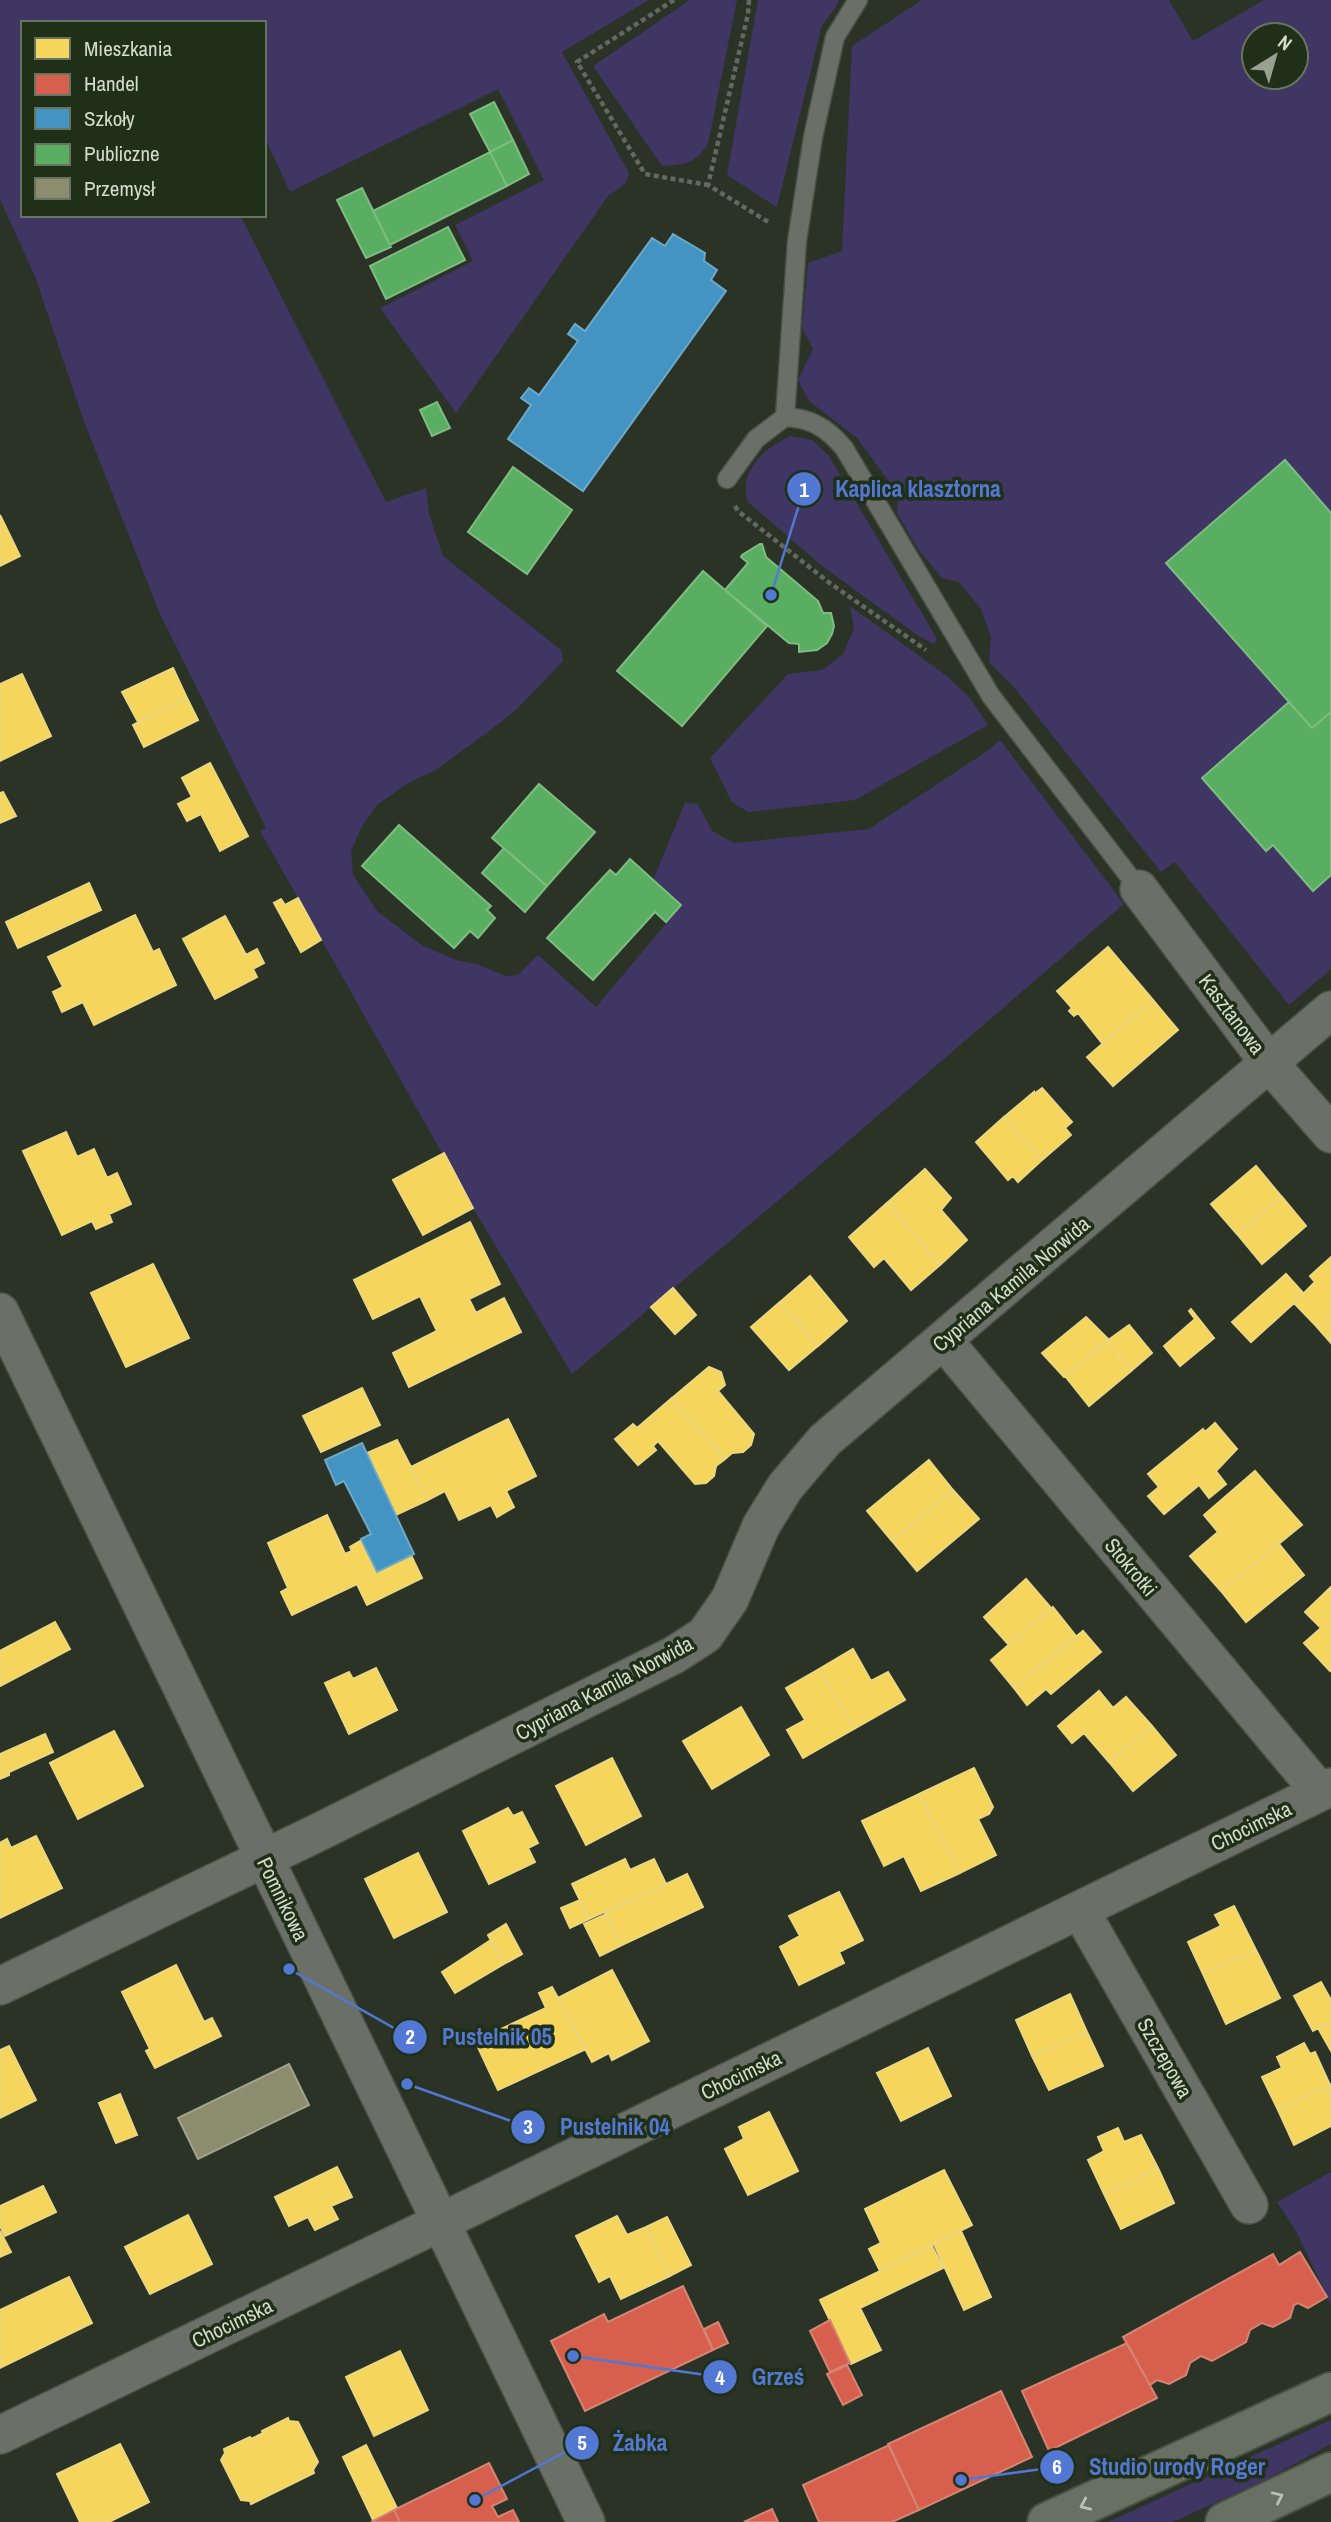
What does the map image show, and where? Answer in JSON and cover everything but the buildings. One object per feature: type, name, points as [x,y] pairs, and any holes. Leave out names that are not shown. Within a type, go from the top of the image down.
[{"type":"main road","points":[[1047,2522],[1331,2392]]},
{"type":"main road","points":[[1225,2522],[1331,2472]]},
{"type":"street","name":"Kasztanowa","points":[[1139,889],[1269,1063],[1331,1134]]},
{"type":"street","name":"Cypriana Kamila Norwida","points":[[0,1986],[674,1655],[705,1635],[730,1599],[761,1525],[785,1487],[825,1440],[1331,1010]]},
{"type":"street","name":"Pomnikowa","points":[[0,1312],[586,2522]]},
{"type":"street","name":"Stokrotki","points":[[944,1341],[1325,1790]]},
{"type":"street","name":"Chocimska","points":[[0,2435],[1325,1790]]},
{"type":"street","name":"Szczepowa","points":[[1080,1910],[1250,2205]]},
{"type":"lane","points":[[785,417],[797,241],[813,136],[835,37],[858,0]]},
{"type":"lane","points":[[727,479],[756,439],[785,417],[801,418],[831,432],[844,448],[992,696],[1139,889]]},
{"type":"path","points":[[674,0],[577,62],[645,174],[708,185],[797,241]]},
{"type":"path","points":[[708,185],[749,0]]},
{"type":"path","points":[[727,479],[730,497],[738,511],[831,584],[933,655]]},
{"type":"shaded area","points":[[0,0],[649,0],[562,52],[629,174],[626,183],[608,196],[456,413],[380,308],[473,261],[455,225],[544,180],[498,89],[290,192],[266,140],[266,21],[21,21],[21,217],[241,217],[386,502],[426,488],[429,514],[443,556],[561,650],[563,661],[518,708],[434,771],[408,783],[378,804],[362,826],[351,851],[353,875],[377,911],[423,946],[505,976],[518,975],[538,955],[596,1007],[681,906],[653,880],[685,803],[698,804],[712,831],[734,843],[869,829],[1000,740],[1124,904],[572,1374],[473,1208],[260,831],[266,828],[160,614],[83,419],[36,279],[0,199]]},
{"type":"shaded area","points":[[690,0],[737,0],[708,144],[693,160],[662,166],[593,66]]},
{"type":"shaded area","points":[[758,0],[839,0],[822,25],[777,207],[727,175]]},
{"type":"shaded area","points":[[922,0],[1169,0],[1193,41],[1264,0],[1331,0],[1331,969],[1289,1005],[1175,862],[1161,872],[1013,686],[989,662],[991,637],[981,609],[959,582],[942,578],[918,549],[897,513],[898,494],[857,438],[809,401],[798,380],[813,349],[802,328],[808,263],[842,251],[852,46]]},
{"type":"shaded area","points":[[790,436],[812,440],[829,456],[937,639],[934,644],[917,635],[821,565],[748,502],[746,491],[750,470],[771,447]]},
{"type":"shaded area","points":[[850,606],[947,676],[970,698],[988,725],[855,800],[748,812],[732,802],[710,758],[788,674],[822,670],[843,654],[854,628]]},
{"type":"shaded area","points":[[1331,2172],[1331,2305],[1296,2231],[1277,2202]]},
{"type":"shaded area","points":[[1331,2420],[1331,2444],[1265,2480],[1173,2522],[1108,2522]]},
{"type":"place","name":"Kaplica klasztorna","points":[[771,595]]},
{"type":"place","name":"Pustelnik 05","points":[[289,1969]]},
{"type":"place","name":"Pustelnik 04","points":[[407,2084]]},
{"type":"place","name":"Grześ","points":[[573,2356]]},
{"type":"place","name":"Studio urody Roger","points":[[961,2480]]},
{"type":"place","name":"Żabka","points":[[475,2500]]}]
